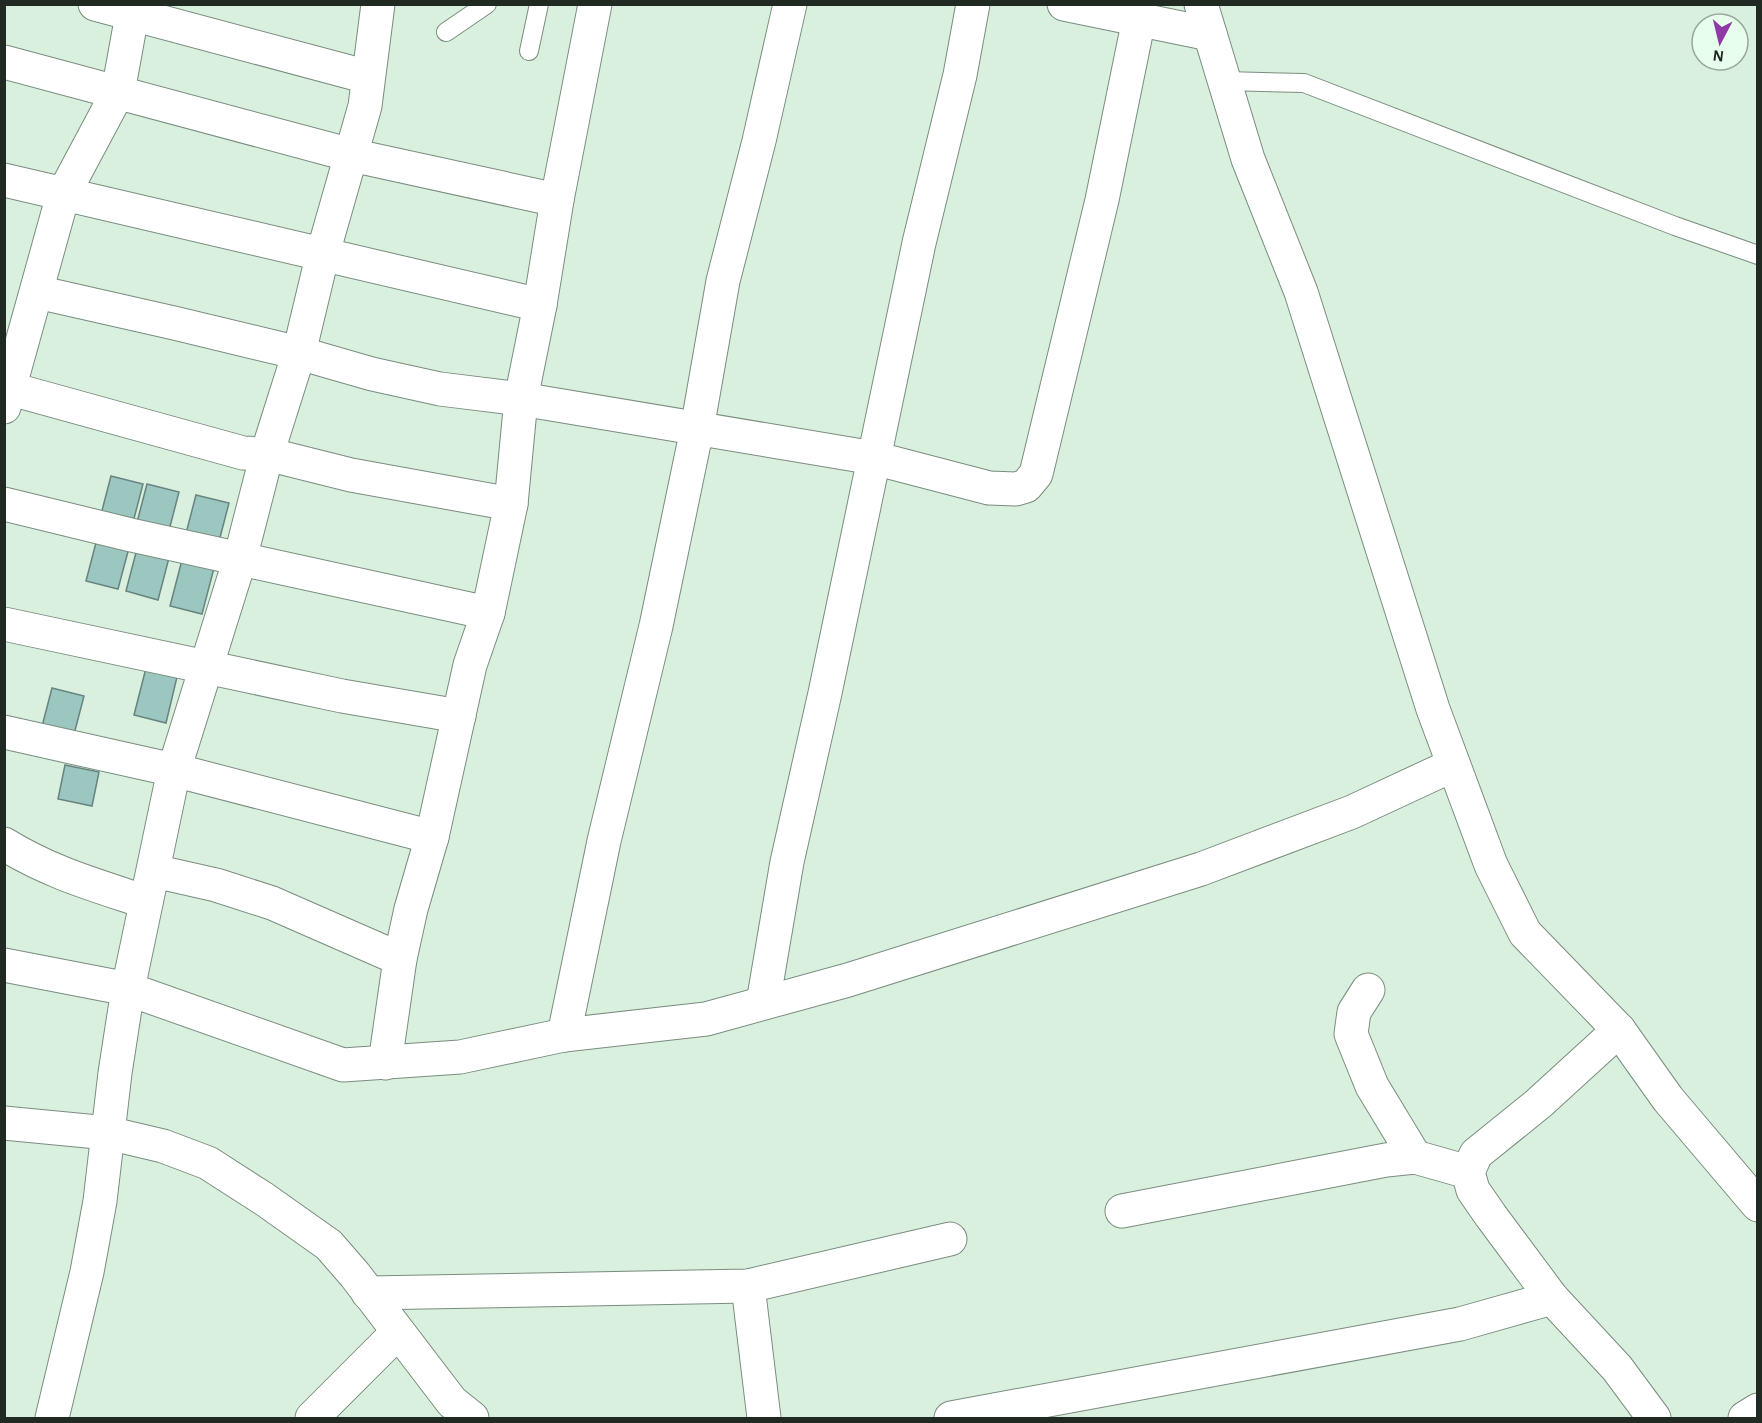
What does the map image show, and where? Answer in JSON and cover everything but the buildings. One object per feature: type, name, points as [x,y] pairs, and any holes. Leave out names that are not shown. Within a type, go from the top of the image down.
[{"type":"street","points":[[95,4],[368,77]]},
{"type":"street","points":[[52,1419],[87,1272],[100,1201],[128,989],[174,770],[240,559],[267,454],[299,353],[323,253],[365,106],[378,4]]},
{"type":"street","points":[[385,1063],[400,959],[411,909],[432,837],[470,665],[488,613],[511,504],[521,399],[595,4]]},
{"type":"street","points":[[564,1035],[604,841],[656,626],[697,429],[723,281],[759,141],[790,4]]},
{"type":"street","points":[[763,1003],[787,862],[825,693],[919,243],[960,75],[973,4]]},
{"type":"street","points":[[1064,4],[1139,19],[1205,19],[1248,159],[1301,292],[1397,600],[1453,765],[1491,865],[1525,933],[1619,1030],[1668,1100],[1758,1205]]},
{"type":"street","points":[[132,15],[118,92],[63,195],[6,394],[243,453],[267,454],[351,475],[511,504]]},
{"type":"street","points":[[37,292],[299,353],[372,374],[440,389],[521,399],[874,458],[989,488],[1016,489],[1026,486],[1036,474],[1102,200],[1139,19]]},
{"type":"street","points":[[4,62],[351,155],[557,200]]},
{"type":"street","points":[[4,180],[540,305]]},
{"type":"street","points":[[4,504],[240,559],[488,613]]},
{"type":"street","points":[[4,624],[342,696],[459,716]]},
{"type":"street","points":[[4,732],[174,770],[432,837]]},
{"type":"street","points":[[4,965],[128,989],[343,1065],[460,1057],[564,1035],[706,1018],[926,957],[1201,869],[1352,812],[1453,765]]},
{"type":"street","points":[[4,844],[34,862],[67,876],[146,902]]},
{"type":"street","points":[[154,871],[216,885],[272,903],[400,959]]},
{"type":"street","points":[[1368,990],[1354,1011],[1352,1034],[1372,1086],[1415,1157]]},
{"type":"street","points":[[1619,1030],[1538,1104],[1476,1154],[1468,1172],[1473,1190],[1552,1298],[1617,1368],[1654,1419]]},
{"type":"street","points":[[4,1123],[108,1133],[163,1146],[208,1162],[329,1245],[452,1402],[472,1419]]},
{"type":"street","points":[[1122,1211],[1376,1162],[1415,1157],[1468,1172]]},
{"type":"street","points":[[368,1293],[748,1286],[950,1239]]},
{"type":"street","points":[[748,1286],[764,1419]]},
{"type":"street","points":[[951,1419],[1449,1326],[1552,1298]]},
{"type":"street","points":[[312,1419],[398,1332]]},
{"type":"street","points":[[1745,1419],[1758,1410]]},
{"type":"lane","points":[[446,32],[487,4]]},
{"type":"lane","points":[[530,51],[538,4]]},
{"type":"lane","points":[[1225,81],[1304,83],[1675,226],[1758,255]]}]
